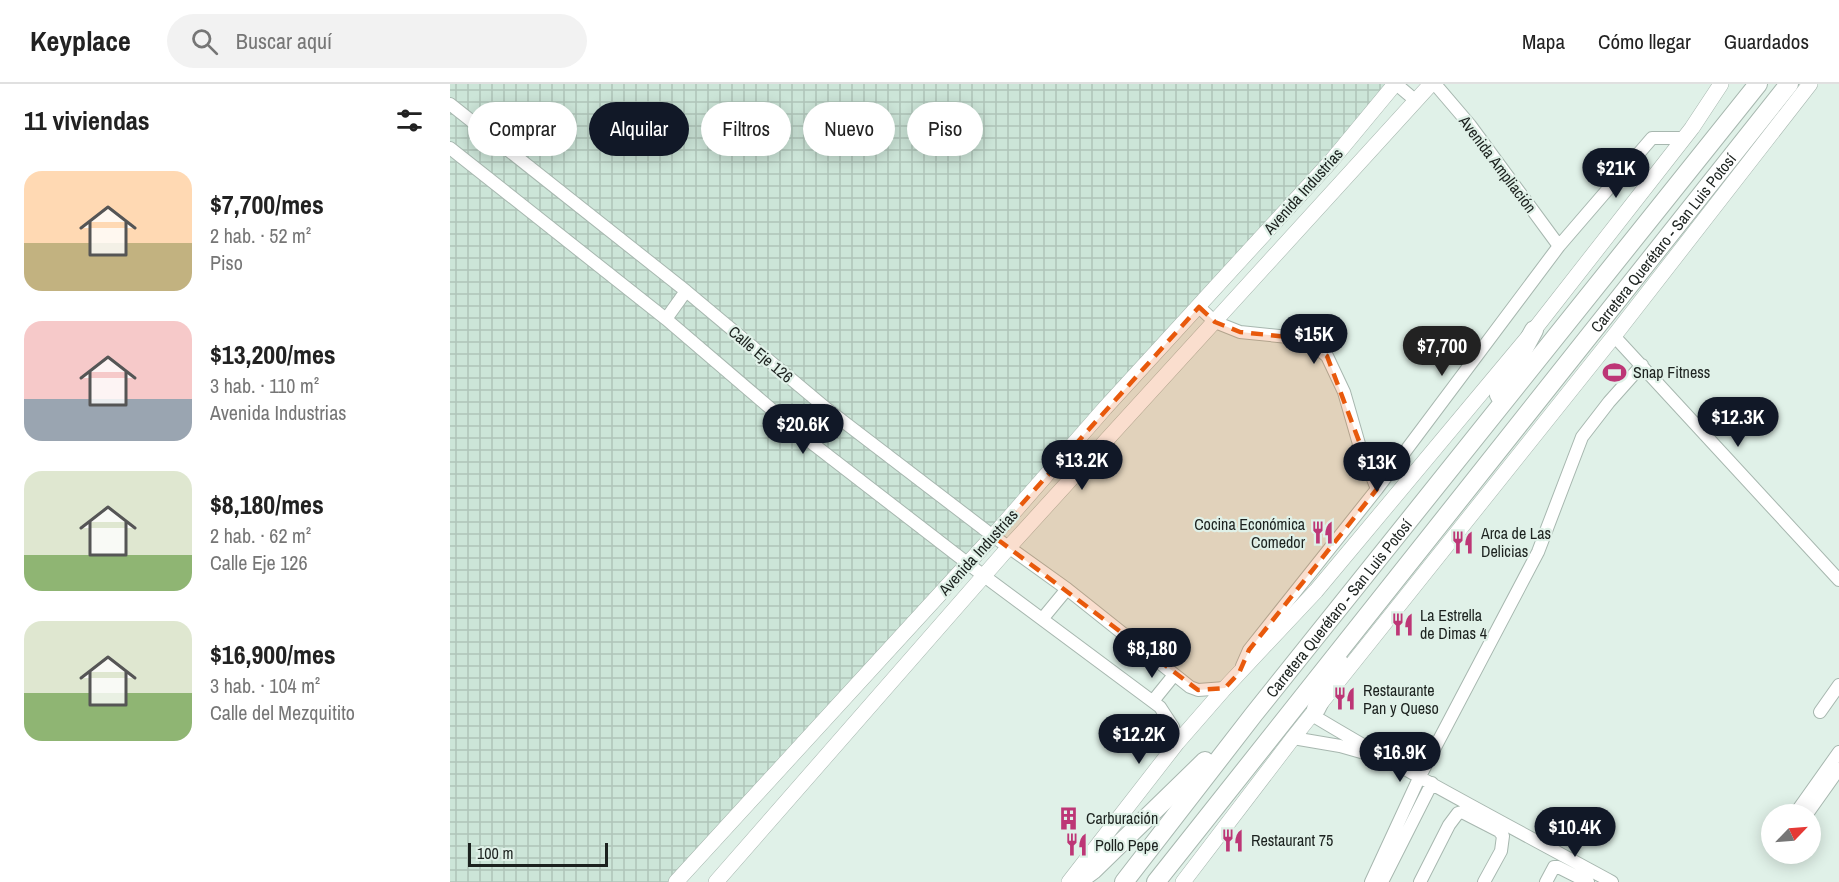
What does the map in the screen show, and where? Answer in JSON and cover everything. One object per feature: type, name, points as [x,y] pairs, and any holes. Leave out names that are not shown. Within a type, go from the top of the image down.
[{"type":"highway","name":"Carretera Querétaro - San Luis Potosí","points":[[1124,882],[1254,714],[1758,84]]},
{"type":"highway","name":"Carretera Querétaro - San Luis Potosí","points":[[1156,882],[1790,84]]},
{"type":"highway","points":[[1477,436],[1534,330]]},
{"type":"highway","points":[[1314,712],[1352,634]]},
{"type":"highway","points":[[1077,882],[1093,870],[1254,714]]},
{"type":"main road","name":"Avenida Industrias","points":[[676,882],[993,536],[1113,400],[1332,160],[1396,84]]},
{"type":"main road","name":"Avenida Industrias","points":[[716,882],[1009,547],[1415,100],[1433,84]]},
{"type":"main road","points":[[1069,882],[1177,743],[1316,591],[1534,330],[1684,138],[1721,84]]},
{"type":"main road","points":[[1183,882],[1293,738],[1614,336],[1810,84]]},
{"type":"main road","points":[[765,784],[786,801]]},
{"type":"street","points":[[1396,84],[1415,100]]},
{"type":"street","name":"Avenida Ampliación","points":[[1433,84],[1470,125],[1559,246]]},
{"type":"street","name":"Calle Eje 126","points":[[450,104],[686,291],[827,410],[1067,590],[1174,675],[1198,690],[1225,688]]},
{"type":"street","points":[[1239,673],[1249,650],[1377,489],[1559,246],[1652,138],[1684,138]]},
{"type":"street","points":[[450,148],[666,319],[804,437],[984,576],[1153,701],[1160,707],[1173,727],[1177,743]]},
{"type":"street","points":[[666,319],[686,291]]},
{"type":"street","points":[[1198,307],[1215,322],[1240,332],[1298,338],[1311,343],[1327,356],[1344,392],[1359,444],[1377,489]]},
{"type":"street","points":[[1614,336],[1839,580]]},
{"type":"street","points":[[1371,882],[1420,776],[1538,552],[1582,437],[1642,365]]},
{"type":"street","points":[[1043,618],[1067,590]]},
{"type":"street","points":[[1153,701],[1174,675]]},
{"type":"street","points":[[1820,712],[1839,685]]},
{"type":"street","points":[[1314,712],[1383,758],[1612,882]]},
{"type":"street","points":[[1293,738],[1340,746],[1383,758]]},
{"type":"street","points":[[1807,804],[1830,775],[1839,752]]},
{"type":"street","points":[[1382,882],[1432,783]]},
{"type":"street","points":[[1420,882],[1449,825],[1458,813],[1465,813],[1499,831],[1503,836],[1501,851],[1484,882]]},
{"type":"street","points":[[1546,882],[1554,867],[1558,867],[1588,882]]},
{"type":"highlighted area","points":[[1199,307],[1215,322],[1240,332],[1298,338],[1327,356],[1377,489],[1249,650],[1239,673],[1225,688],[1198,690],[993,536]]},
{"type":"shaded area","points":[[450,84],[1385,84],[1393,92],[673,882],[450,882]]},
{"type":"place","name":"Snap Fitness","points":[[1615,372]]},
{"type":"place","name":"Cocina Económica Comedor","points":[[1323,533]]},
{"type":"place","name":"Arca de Las Delicias","points":[[1463,542]]},
{"type":"place","name":"La Estrella de Dimas 4","points":[[1402,624]]},
{"type":"place","name":"Restaurante Pan y Queso","points":[[1345,699]]},
{"type":"place","name":"Carburación","points":[[1068,818]]},
{"type":"place","name":"Restaurant 75","points":[[1233,840]]},
{"type":"place","name":"Pollo Pepe","points":[[1077,845]]}]
